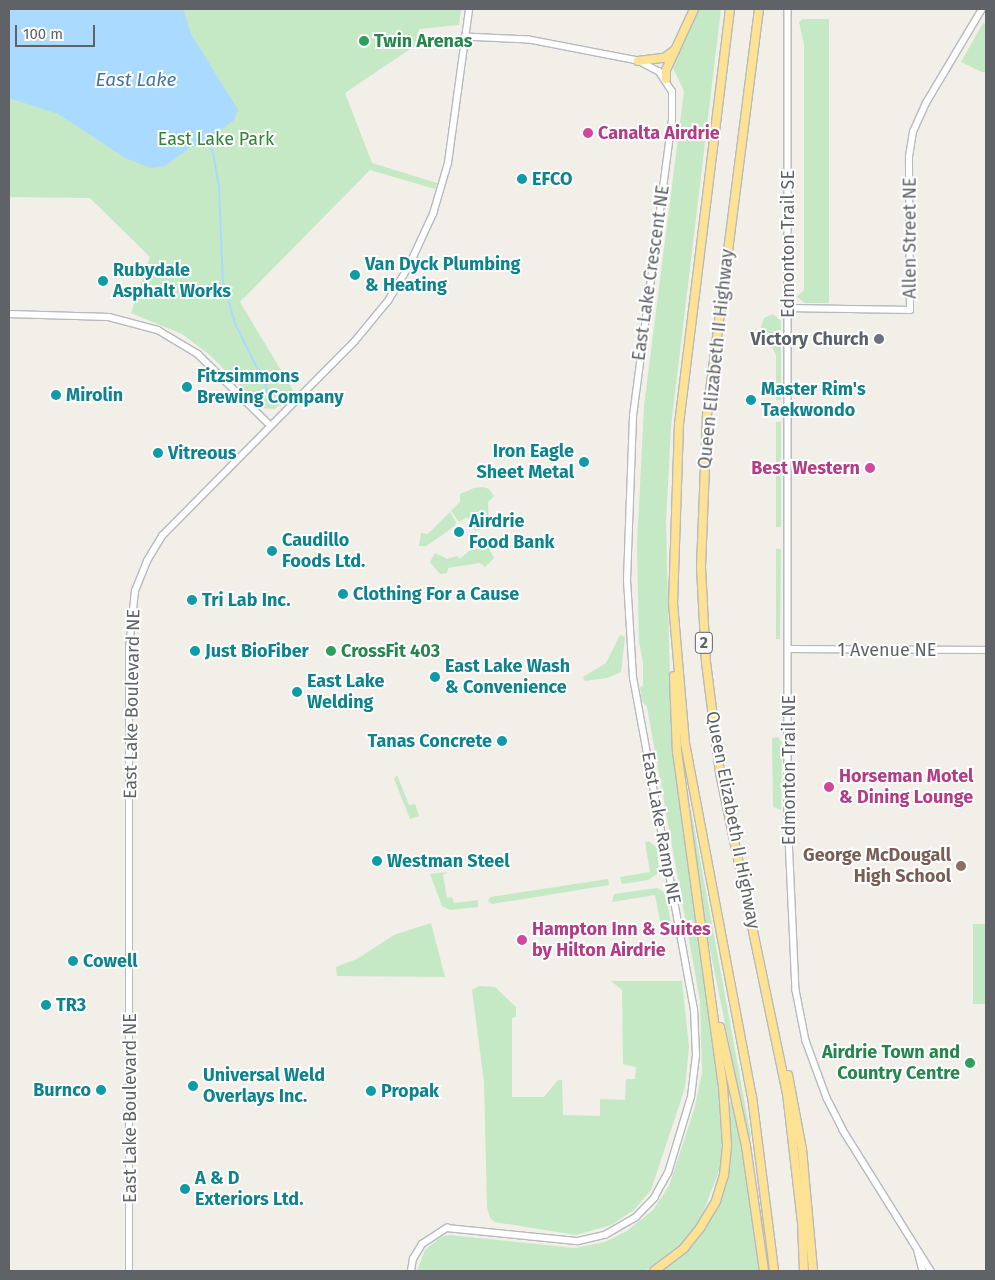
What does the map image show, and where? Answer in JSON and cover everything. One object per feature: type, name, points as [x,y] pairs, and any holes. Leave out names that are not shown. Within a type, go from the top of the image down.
[{"type":"highway","points":[[666,79],[666,70],[683,38],[694,9]]},
{"type":"highway","name":"Queen Elizabeth II Highway","points":[[730,9],[678,432],[674,624],[686,752],[752,1096],[774,1271]]},
{"type":"highway","name":"Queen Elizabeth II Highway","points":[[759,9],[706,417],[701,567],[706,662],[720,773],[776,1034],[795,1149],[804,1271]]},
{"type":"highway","points":[[638,61],[669,56],[683,38]]},
{"type":"highway","points":[[654,1271],[684,1248],[700,1228],[716,1200],[724,1175],[727,1146],[723,1087],[677,752],[674,624]]},
{"type":"highway","points":[[709,981],[746,1146],[764,1271]]},
{"type":"highway","points":[[776,1034],[793,1092],[802,1149],[813,1271]]},
{"type":"street","name":"East Lake Boulevard NE","points":[[129,1270],[132,608],[140,577],[162,536],[370,323],[402,280],[433,214],[448,163],[469,9]]},
{"type":"street","name":"Edmonton Trail SE","points":[[788,9],[788,538]]},
{"type":"street","name":"Allen Street NE","points":[[788,308],[910,310],[910,146],[918,117],[982,9]]},
{"type":"street","points":[[465,37],[529,40],[638,61],[653,67],[666,79]]},
{"type":"street","name":"East Lake Crescent NE","points":[[633,678],[627,580],[630,462],[640,361],[672,120],[673,98],[666,79]]},
{"type":"street","points":[[9,314],[109,317],[158,330],[198,354],[270,424]]},
{"type":"street","name":"Edmonton Trail NE","points":[[788,538],[791,928],[800,1017],[815,1069],[843,1130],[915,1242],[931,1271]]},
{"type":"street","name":"1 Avenue NE","points":[[788,649],[986,650]]},
{"type":"street","name":"East Lake Ramp NE","points":[[411,1271],[422,1244],[448,1228],[479,1229],[566,1241],[605,1235],[626,1225],[646,1209],[668,1173],[694,1081],[696,1027],[633,678]]},
{"type":"street","name":"Edmonton Trail NE","points":[[915,1242],[923,1271]]},
{"type":"street","points":[[919,1258],[919,1271]]},
{"type":"street","points":[[928,1264],[934,1271]]},
{"type":"green space","name":"East Lake Park","points":[[9,9],[461,9],[459,25],[419,29],[416,45],[345,93],[372,163],[437,183],[435,189],[370,170],[240,302],[294,392],[275,409],[262,408],[211,356],[182,334],[131,313],[150,257],[90,198],[9,197]]},
{"type":"green space","points":[[698,9],[721,9],[671,427],[666,522],[671,721],[717,1080],[723,1135],[720,1168],[700,1221],[682,1243],[645,1271],[417,1271],[425,1250],[441,1237],[449,1235],[575,1248],[605,1242],[627,1231],[653,1210],[669,1186],[694,1110],[702,1073],[700,1001],[647,707],[642,701],[640,687],[643,686],[643,663],[639,642],[637,546],[644,406],[684,91],[673,68]]},
{"type":"green space","points":[[802,19],[829,19],[829,303],[805,303],[797,297],[804,290],[804,44],[799,22]]},
{"type":"green space","points":[[983,23],[986,24],[986,72],[961,62]]},
{"type":"green space","points":[[773,314],[781,321],[781,400],[776,400],[776,355],[761,327],[764,318]]},
{"type":"green space","points":[[776,422],[781,422],[781,527],[776,527]]},
{"type":"green space","points":[[483,487],[489,489],[494,496],[488,502],[489,527],[475,531],[467,517],[459,522],[451,511],[460,502],[460,494],[474,488]]},
{"type":"green space","points":[[450,512],[456,522],[455,526],[426,546],[419,546],[421,533],[428,534]]},
{"type":"green space","points":[[481,546],[488,546],[494,558],[485,567],[480,563],[448,568],[447,573],[440,574],[430,562],[435,553],[447,559],[457,556],[460,559],[471,549],[480,549]]},
{"type":"green space","points":[[776,549],[781,549],[780,639],[776,639]]},
{"type":"green space","points":[[620,635],[625,637],[621,672],[607,678],[585,681],[583,677],[606,663]]},
{"type":"green space","points":[[778,737],[782,743],[781,810],[773,807],[772,738]]},
{"type":"green space","points":[[397,775],[409,805],[415,804],[419,816],[410,819],[394,779]]},
{"type":"green space","points":[[690,805],[751,1137],[748,1138],[703,914]]},
{"type":"green space","points":[[649,841],[657,848],[659,873],[648,880],[622,884],[620,877],[650,872],[645,842]]},
{"type":"green space","points":[[447,872],[443,875],[447,898],[452,897],[454,903],[478,900],[478,907],[450,910],[442,906],[430,874]]},
{"type":"green space","points":[[608,879],[609,885],[492,904],[488,901],[490,897]]},
{"type":"green space","points":[[657,888],[663,891],[667,900],[671,924],[665,932],[662,932],[655,895],[612,902],[614,894]]},
{"type":"green space","points":[[431,923],[445,977],[337,976],[336,967],[357,959],[394,935]]},
{"type":"green space","points":[[973,924],[986,924],[986,1004],[973,1004]]},
{"type":"green space","points":[[611,981],[682,981],[689,1047],[685,1088],[651,1190],[634,1210],[611,1225],[576,1235],[495,1222],[490,1218],[487,1207],[484,1082],[472,990],[479,986],[495,987],[516,1007],[516,1017],[512,1018],[512,1097],[544,1097],[558,1080],[562,1080],[563,1115],[600,1116],[600,1099],[625,1100],[626,1079],[635,1079],[636,1067],[623,1064],[622,990]]},
{"type":"green space","points":[[730,1098],[745,1163],[759,1271],[662,1271],[700,1236],[718,1203],[730,1154]]},
{"type":"water","name":"East Lake","points":[[9,9],[183,9],[191,34],[238,110],[234,120],[203,144],[191,147],[165,166],[151,168],[125,158],[58,114],[9,98]]},
{"type":"waterway","points":[[208,141],[213,153],[219,188],[223,282],[235,323],[266,386],[268,400]]},
{"type":"place","name":"Twin Arenas","points":[[364,41]]},
{"type":"place","name":"Canalta Airdrie","points":[[588,133]]},
{"type":"place","name":"EFCO","points":[[522,179]]},
{"type":"place","name":"Van Dyck Plumbing & Heating","points":[[355,275]]},
{"type":"place","name":"Rubydale Asphalt Works","points":[[103,281]]},
{"type":"place","name":"Victory Church","points":[[879,339]]},
{"type":"place","name":"Fitzsimmons Brewing Company","points":[[187,387]]},
{"type":"place","name":"Mirolin","points":[[56,395]]},
{"type":"place","name":"Master Rim's Taekwondo","points":[[751,400]]},
{"type":"place","name":"Vitreous","points":[[158,453]]},
{"type":"place","name":"Iron Eagle Sheet Metal","points":[[584,462]]},
{"type":"place","name":"Best Western","points":[[870,468]]},
{"type":"place","name":"Airdrie Food Bank","points":[[459,532]]},
{"type":"place","name":"Caudillo Foods Ltd.","points":[[272,551]]},
{"type":"place","name":"Clothing For a Cause","points":[[343,594]]},
{"type":"place","name":"Tri Lab Inc.","points":[[192,600]]},
{"type":"place","name":"Just BioFiber","points":[[195,651]]},
{"type":"place","name":"CrossFit 403","points":[[331,651]]},
{"type":"place","name":"East Lake Wash & Convenience","points":[[435,677]]},
{"type":"place","name":"East Lake Welding","points":[[297,692]]},
{"type":"place","name":"Tanas Concrete","points":[[502,741]]},
{"type":"place","name":"Horseman Motel & Dining Lounge","points":[[829,787]]},
{"type":"place","name":"Westman Steel","points":[[377,861]]},
{"type":"place","name":"George McDougall High School","points":[[961,866]]},
{"type":"place","name":"Hampton Inn & Suites by Hilton Airdrie","points":[[522,940]]},
{"type":"place","name":"Cowell","points":[[73,961]]},
{"type":"place","name":"TR3","points":[[46,1005]]},
{"type":"place","name":"Airdrie Town and Country Centre","points":[[970,1063]]},
{"type":"place","name":"Universal Weld Overlays Inc.","points":[[193,1086]]},
{"type":"place","name":"Burnco","points":[[101,1090]]},
{"type":"place","name":"Propak","points":[[371,1091]]},
{"type":"place","name":"A & D Exteriors Ltd.","points":[[185,1189]]}]
